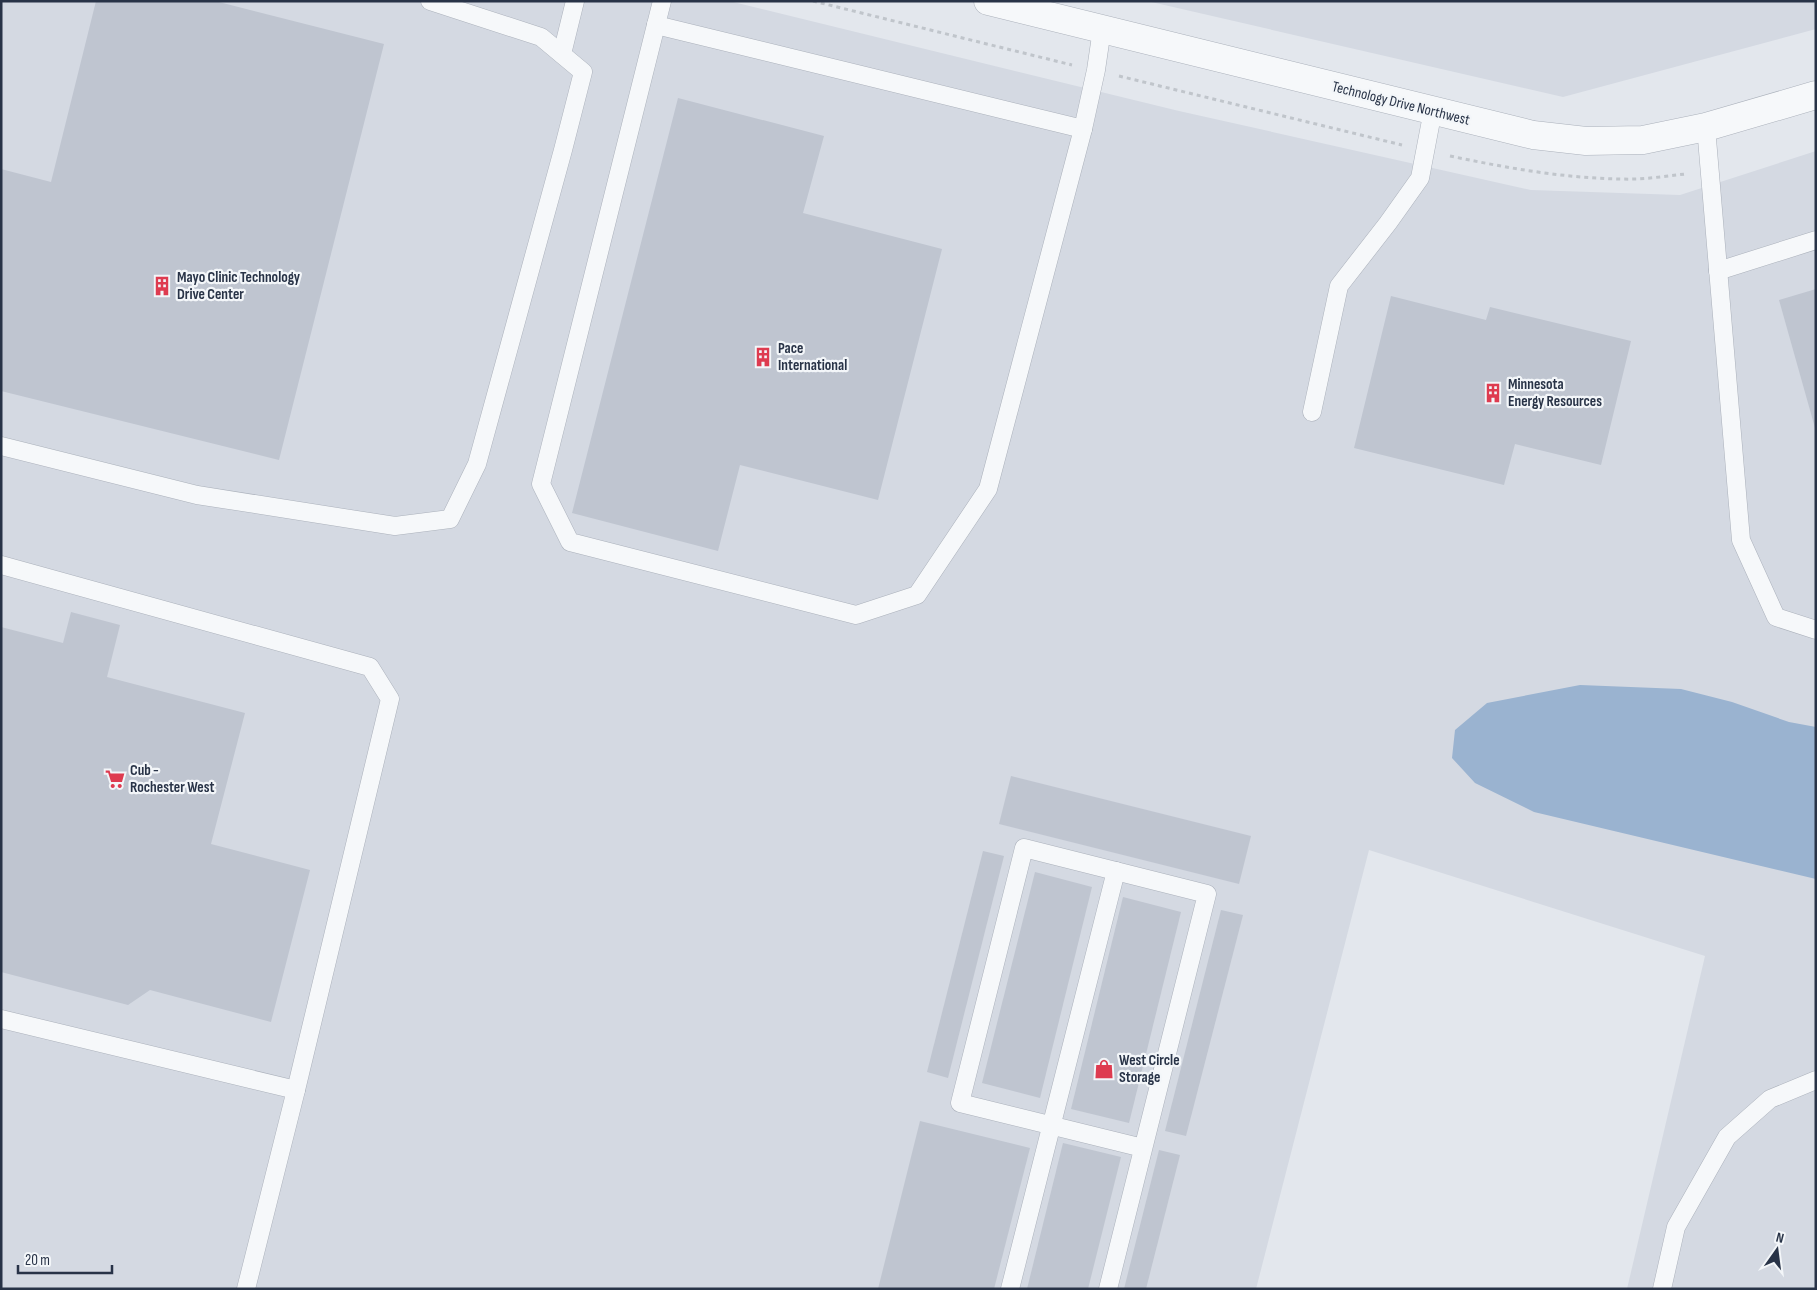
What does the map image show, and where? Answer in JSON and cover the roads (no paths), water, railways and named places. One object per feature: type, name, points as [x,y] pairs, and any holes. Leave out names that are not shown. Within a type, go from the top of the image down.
[{"type":"street","name":"Technology Drive Northwest","points":[[988,1],[1534,135],[1586,141],[1643,140],[1706,128],[1816,95]]},
{"type":"lane","points":[[1,446],[197,495],[395,526],[450,519],[476,464],[583,72],[542,37],[430,1]]},
{"type":"lane","points":[[562,54],[575,1]]},
{"type":"lane","points":[[662,1],[541,484],[570,542],[856,615],[917,595],[988,488],[1083,130],[1096,70],[1102,29]]},
{"type":"lane","points":[[656,25],[1083,130]]},
{"type":"lane","points":[[1312,412],[1340,286],[1420,178],[1433,110]]},
{"type":"lane","points":[[1706,128],[1741,540],[1776,617],[1816,630]]},
{"type":"lane","points":[[1718,271],[1816,240]]},
{"type":"lane","points":[[1,566],[370,667],[390,699],[246,1289]]},
{"type":"lane","points":[[1108,1289],[1207,894],[1024,848],[960,1102],[1143,1148]]},
{"type":"lane","points":[[1010,1289],[1116,871]]},
{"type":"lane","points":[[1,1019],[296,1090]]},
{"type":"lane","points":[[1662,1289],[1676,1227],[1727,1137],[1770,1098],[1816,1080]]},
{"type":"water","points":[[1580,685],[1681,689],[1732,702],[1789,722],[1816,727],[1816,879],[1534,812],[1475,783],[1452,758],[1455,730],[1487,703]]},
{"type":"place","name":"Mayo Clinic Technology Drive Center","points":[[162,286]]},
{"type":"place","name":"Pace International","points":[[763,357]]},
{"type":"place","name":"Minnesota Energy Resources","points":[[1493,393]]},
{"type":"place","name":"Cub - Rochester West","points":[[115,779]]},
{"type":"place","name":"West Circle Storage","points":[[1104,1069]]}]
